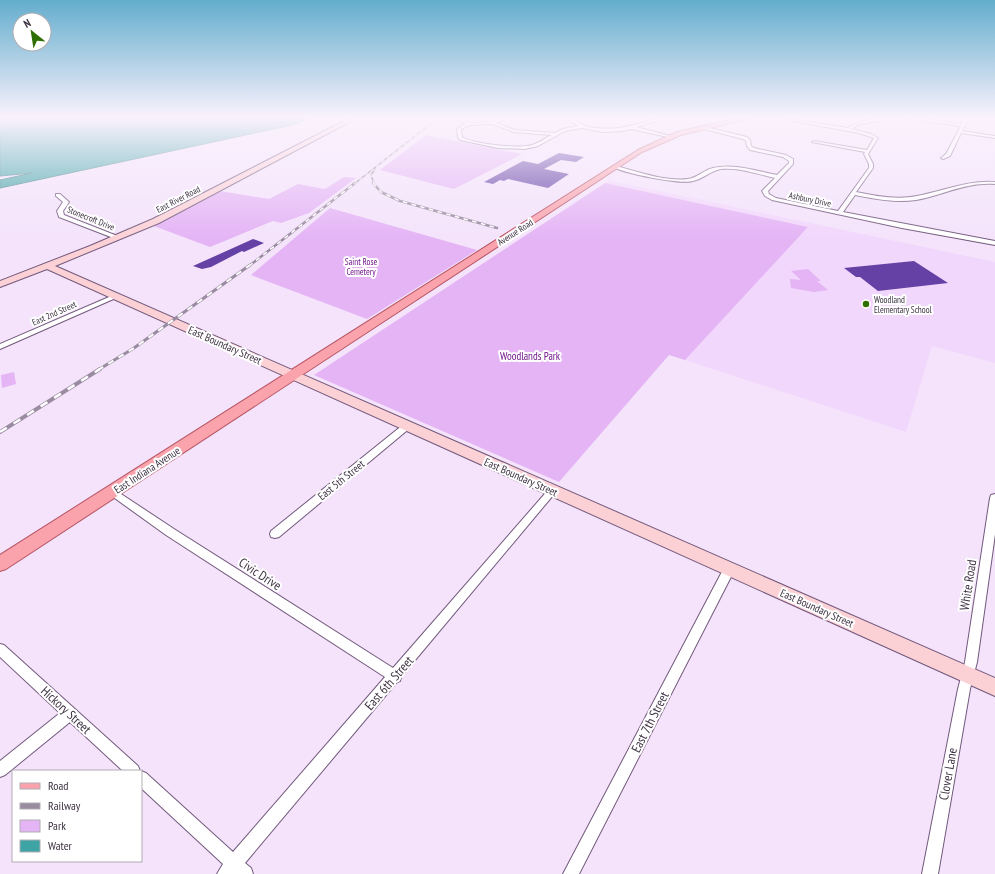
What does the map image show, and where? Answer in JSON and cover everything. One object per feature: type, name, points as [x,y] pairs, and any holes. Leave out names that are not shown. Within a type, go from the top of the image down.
[{"type":"main road","name":"Avenue Road","points":[[294,375],[629,159]]},
{"type":"main road","name":"East Indiana Avenue","points":[[0,564],[294,375]]},
{"type":"street","name":"East River Road","points":[[0,284],[118,238],[173,213],[276,159]]},
{"type":"street","name":"Ashbury Drive","points":[[789,159],[792,163],[765,191],[769,196],[782,201],[839,213],[995,243]]},
{"type":"street","points":[[839,213],[872,168],[868,159]]},
{"type":"street","points":[[615,168],[682,180],[696,179],[710,170],[720,168],[733,168],[778,177]]},
{"type":"street","points":[[853,193],[891,199],[912,198],[971,182],[995,183]]},
{"type":"street","name":"Stonecroft Drive","points":[[58,195],[66,202],[60,213],[64,218],[118,238]]},
{"type":"street","name":"East Boundary Street","points":[[48,266],[995,688]]},
{"type":"street","name":"East 2nd Street","points":[[0,347],[116,296]]},
{"type":"street","name":"East 5th Street","points":[[275,534],[407,426]]},
{"type":"street","name":"East 6th Street","points":[[235,871],[395,677],[552,491]]},
{"type":"street","name":"Civic Drive","points":[[112,492],[170,532],[395,677]]},
{"type":"street","name":"White Road","points":[[967,675],[971,662],[995,498]]},
{"type":"street","name":"East 7th Street","points":[[571,874],[729,569]]},
{"type":"street","name":"Hickory Street","points":[[0,649],[132,770]]},
{"type":"street","name":"Clover Lane","points":[[930,874],[967,675]]},
{"type":"street","points":[[0,770],[70,713]]},
{"type":"street","points":[[142,779],[235,871]]},
{"type":"shaded area","name":"Woodland Elementary School","points":[[608,180],[995,262],[995,363],[932,346],[906,432],[685,360],[808,227],[605,183]]},
{"type":"green space","points":[[395,159],[513,159],[454,189],[380,170]]},
{"type":"green space","points":[[344,177],[356,178],[309,213],[281,223],[273,221],[210,247],[154,226],[220,191],[269,199],[298,184],[325,189]]},
{"type":"green space","name":"Woodlands Park","points":[[605,183],[808,227],[685,360],[669,355],[559,482],[314,375]]},
{"type":"green space","name":"Saint Rose Cemetery","points":[[330,208],[477,250],[367,319],[251,275]]},
{"type":"green space","points":[[808,269],[821,281],[817,281],[828,290],[814,292],[791,288],[790,279],[801,280],[791,271]]},
{"type":"green space","points":[[14,372],[16,384],[2,388],[1,375]]},
{"type":"water","points":[[0,159],[135,159],[0,188],[0,180],[32,173],[0,176]]},
{"type":"building","points":[[548,159],[581,159],[576,162],[561,160],[544,169],[569,174],[548,188],[508,179],[504,181],[500,180],[493,184],[484,182],[523,161],[538,164]]},
{"type":"building","points":[[253,239],[264,243],[244,252],[242,251],[211,267],[202,269],[193,266]]},
{"type":"building","name":"Woodland Elementary School","points":[[914,261],[948,283],[878,291],[860,277],[856,277],[844,268]]},
{"type":"railway","points":[[354,184],[386,159]]},
{"type":"railway","points":[[374,184],[371,175],[375,169]]},
{"type":"railway","points":[[249,266],[355,183]]},
{"type":"railway","points":[[373,183],[381,192],[400,201],[497,228]]},
{"type":"railway","points":[[98,370],[134,348],[250,265]]},
{"type":"railway","points":[[0,432],[100,369]]},
{"type":"place","name":"Woodland Elementary School","points":[[866,304]]}]
